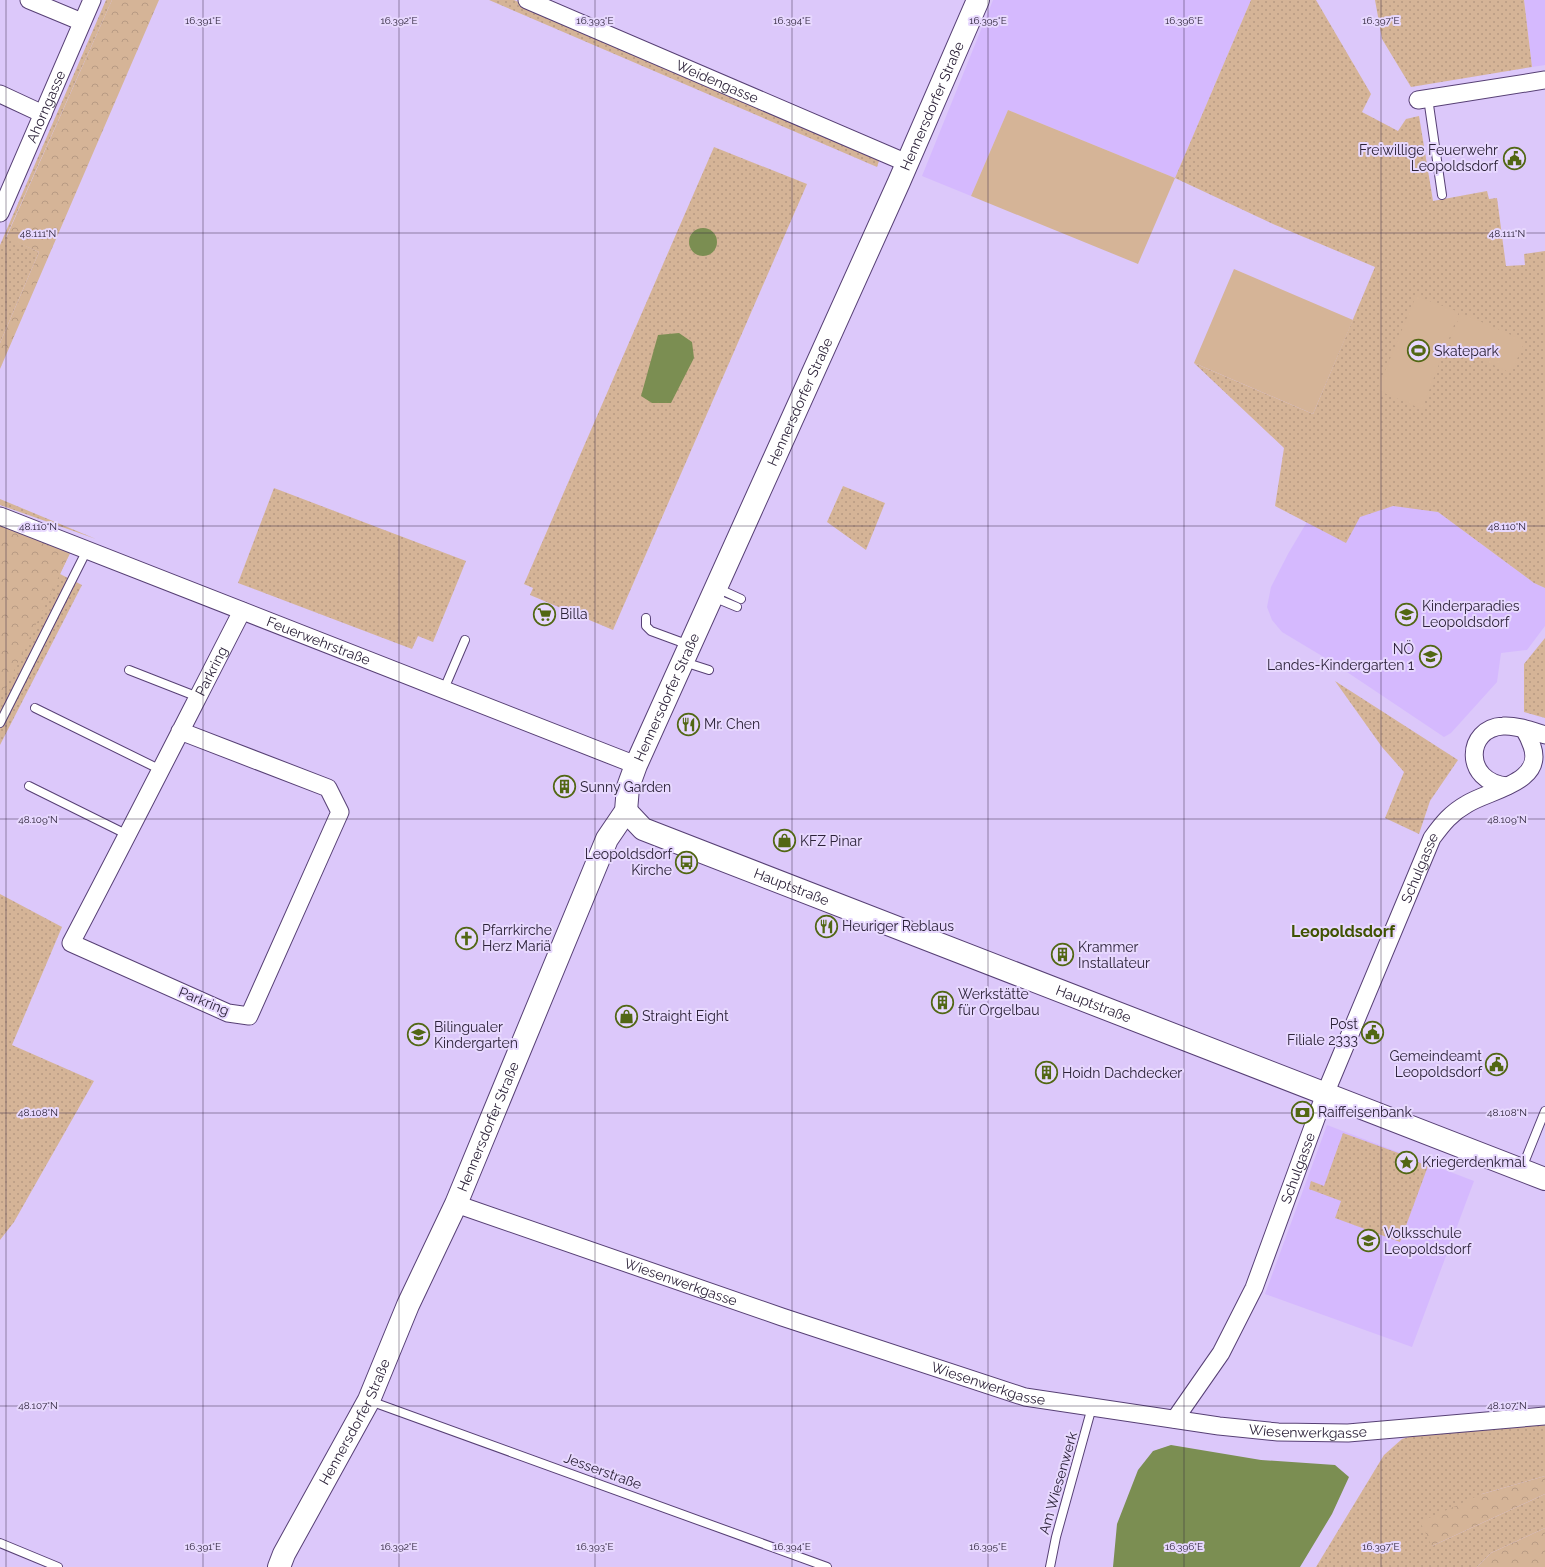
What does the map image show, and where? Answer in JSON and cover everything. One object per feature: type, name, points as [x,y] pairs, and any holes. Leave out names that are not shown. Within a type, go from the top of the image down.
[{"type":"street","points":[[29,0],[82,22]]},
{"type":"street","name":"Ahorngasse","points":[[0,213],[92,0]]},
{"type":"street","name":"Weidengasse","points":[[527,0],[907,163]]},
{"type":"street","name":"Hennersdorfer Straße","points":[[279,1567],[284,1554],[369,1400],[408,1305],[456,1204],[607,839],[626,811],[628,787],[636,765],[907,163],[978,0]]},
{"type":"street","points":[[1423,99],[1545,80]]},
{"type":"street","points":[[0,94],[43,114]]},
{"type":"street","name":"Feuerwehrstraße","points":[[0,516],[636,765]]},
{"type":"street","name":"Parkring","points":[[180,731],[328,788],[340,812],[249,1016],[228,1013],[71,943],[128,836],[180,731],[242,611]]},
{"type":"street","points":[[1507,786],[1496,785],[1487,781],[1480,774],[1475,764],[1474,754],[1476,745],[1487,731],[1495,727],[1504,726],[1524,729],[1545,735]]},
{"type":"street","name":"Schulgasse","points":[[1175,1419],[1221,1353],[1254,1288],[1325,1094],[1432,838],[1449,816],[1468,803],[1516,783],[1525,778],[1538,767],[1534,762],[1533,747],[1524,729]]},
{"type":"street","name":"Hauptstraße","points":[[626,811],[643,829],[650,832],[1545,1179]]},
{"type":"street","name":"Wiesenwerkgasse","points":[[456,1204],[1025,1397],[1175,1419],[1278,1432],[1348,1433],[1545,1416]]},
{"type":"lane","points":[[1423,99],[1442,195]]},
{"type":"lane","points":[[0,723],[87,550]]},
{"type":"lane","points":[[714,592],[741,599]]},
{"type":"lane","points":[[714,592],[737,607]]},
{"type":"lane","points":[[646,618],[646,626],[651,632],[686,653],[709,670]]},
{"type":"lane","points":[[444,689],[465,640]]},
{"type":"lane","points":[[129,670],[198,697]]},
{"type":"lane","points":[[35,708],[161,770]]},
{"type":"lane","points":[[29,786],[128,836]]},
{"type":"lane","points":[[1522,1169],[1545,1111]]},
{"type":"lane","name":"Jesserstraße","points":[[369,1400],[827,1567]]},
{"type":"lane","name":"Am Wiesenwerk","points":[[1050,1567],[1056,1537],[1092,1407]]},
{"type":"lane","points":[[0,1543],[58,1567]]},
{"type":"shaded area","points":[[993,0],[1251,0],[1175,178],[1008,110],[971,196],[922,176]]},
{"type":"shaded area","points":[[1524,0],[1545,0],[1545,65],[1532,67]]},
{"type":"shaded area","points":[[703,228],[713,232],[717,242],[713,252],[703,256],[693,252],[689,242],[693,232]]},
{"type":"shaded area","points":[[679,333],[692,342],[694,358],[671,403],[652,403],[641,396],[658,335]]},
{"type":"shaded area","name":"Kinderparadies Leopoldsdorf","points":[[1324,493],[1438,512],[1534,583],[1545,588],[1545,626],[1527,650],[1501,653],[1497,682],[1451,733],[1444,737],[1332,662],[1282,632],[1272,620],[1267,607],[1271,587],[1288,554]]},
{"type":"shaded area","name":"Volksschule Leopoldsdorf","points":[[1327,1125],[1474,1181],[1412,1347],[1265,1294]]},
{"type":"shaded area","points":[[1171,1445],[1261,1460],[1335,1465],[1349,1477],[1332,1514],[1300,1567],[1113,1567],[1117,1524],[1138,1470],[1153,1451]]},
{"type":"green space","points":[[106,0],[112,0],[6,237],[39,252],[0,343],[0,245]]},
{"type":"green space","points":[[112,0],[159,0],[0,369],[0,343],[39,252],[6,238]]},
{"type":"green space","points":[[489,0],[514,0],[880,158],[877,167]]},
{"type":"green space","points":[[1251,0],[1316,0],[1371,94],[1362,112],[1398,131],[1406,119],[1419,116],[1433,201],[1487,191],[1489,199],[1497,198],[1506,266],[1525,265],[1524,254],[1545,251],[1545,588],[1534,583],[1438,512],[1393,506],[1360,517],[1346,543],[1275,506],[1284,448],[1194,363],[1313,414],[1375,267],[1273,224],[1175,178]]},
{"type":"green space","points":[[1375,0],[1524,0],[1532,67],[1411,87],[1382,39]]},
{"type":"green space","points":[[1008,110],[1175,178],[1138,264],[971,196]]},
{"type":"green space","points":[[714,147],[807,184],[613,630],[530,595],[533,588],[524,584]]},
{"type":"green space","points":[[1234,269],[1353,320],[1313,414],[1194,363]]},
{"type":"green space","name":"Skatepark","points":[[1416,296],[1459,312],[1422,409],[1377,390]]},
{"type":"green space","points":[[1461,313],[1525,341],[1511,373],[1448,344]]},
{"type":"green space","points":[[843,486],[885,503],[866,550],[827,522]]},
{"type":"green space","points":[[274,488],[466,561],[433,642],[418,636],[412,649],[238,583]]},
{"type":"green space","points":[[0,499],[96,539],[0,505]]},
{"type":"green space","points":[[0,525],[70,553],[60,574],[82,585],[0,745]]},
{"type":"green space","points":[[0,525],[70,553],[0,700]]},
{"type":"green space","points":[[1545,638],[1545,718],[1524,712],[1524,664]]},
{"type":"green space","points":[[1335,681],[1458,760],[1430,801],[1419,834],[1385,818],[1404,772],[1382,747]]},
{"type":"green space","points":[[0,894],[62,927],[12,1045],[94,1081],[14,1222],[0,1240]]},
{"type":"green space","points":[[1343,1133],[1401,1154],[1398,1165],[1411,1170],[1415,1161],[1428,1166],[1400,1242],[1335,1218],[1341,1201],[1309,1189],[1311,1181],[1324,1186]]},
{"type":"green space","points":[[1545,1425],[1545,1476],[1482,1494],[1432,1546],[1545,1494],[1545,1528],[1491,1553],[1477,1567],[1316,1567],[1384,1455],[1402,1439],[1415,1435]]},
{"type":"green space","points":[[1545,1476],[1545,1494],[1432,1546],[1420,1522],[1482,1494]]},
{"type":"green space","points":[[1545,1528],[1545,1567],[1477,1567],[1491,1553]]},
{"type":"place","name":"Freiwillige Feuerwehr Leopoldsdorf","points":[[1514,158]]},
{"type":"place","name":"Skatepark","points":[[1418,351]]},
{"type":"place","name":"Billa","points":[[545,614]]},
{"type":"place","name":"Kinderparadies Leopoldsdorf","points":[[1407,614]]},
{"type":"place","name":"NÖ Landes-Kindergarten 1","points":[[1430,657]]},
{"type":"place","name":"Mr. Chen","points":[[689,724]]},
{"type":"place","name":"Sunny Garden","points":[[565,787]]},
{"type":"place","name":"KFZ Pinar","points":[[785,841]]},
{"type":"place","name":"Leopoldsdorf Kirche","points":[[687,862]]},
{"type":"place","name":"Heuriger Reblaus","points":[[827,926]]},
{"type":"place","name":"Pfarrkirche Herz Mariä","points":[[467,938]]},
{"type":"place","name":"Krammer Installateur","points":[[1063,955]]},
{"type":"place","name":"Werkstätte für Orgelbau","points":[[942,1002]]},
{"type":"place","name":"Straight Eight","points":[[626,1016]]},
{"type":"place","name":"Post Filiale 2333","points":[[1373,1032]]},
{"type":"place","name":"Bilingualer Kindergarten","points":[[418,1035]]},
{"type":"place","name":"Gemeindeamt Leopoldsdorf","points":[[1497,1064]]},
{"type":"place","name":"Hoidn Dachdecker","points":[[1046,1073]]},
{"type":"place","name":"Raiffeisenbank","points":[[1302,1112]]},
{"type":"place","name":"Kriegerdenkmal","points":[[1406,1162]]},
{"type":"place","name":"Volksschule Leopoldsdorf","points":[[1368,1241]]},
{"type":"district","name":"Leopoldsdorf","points":[[1343,931]]}]
